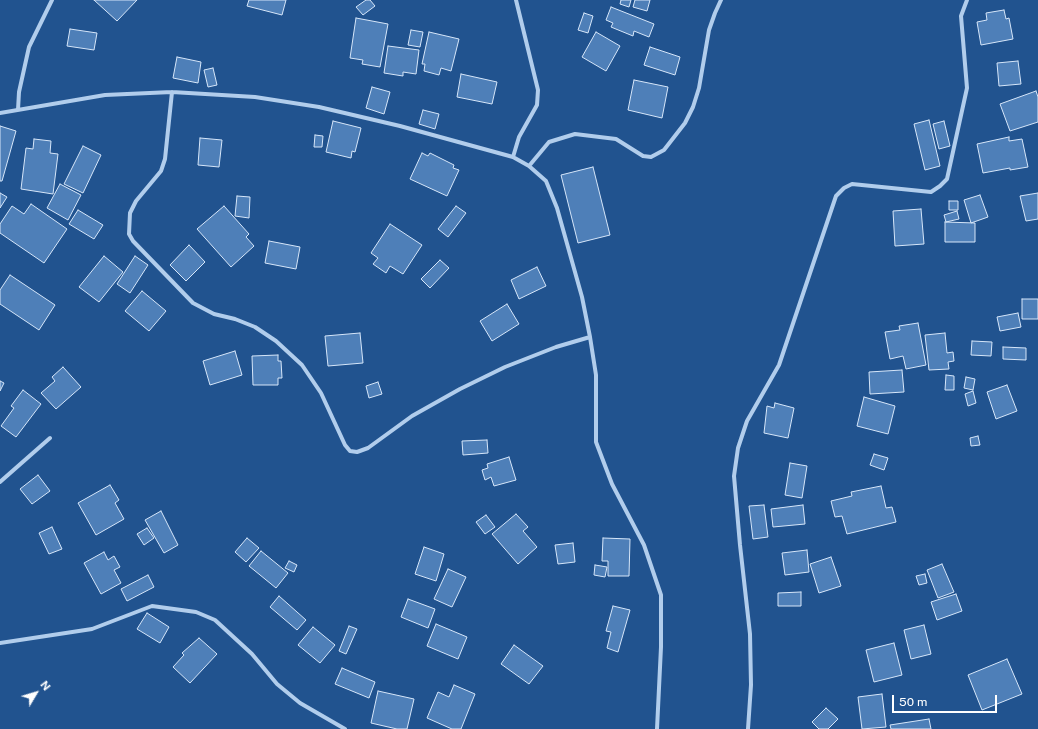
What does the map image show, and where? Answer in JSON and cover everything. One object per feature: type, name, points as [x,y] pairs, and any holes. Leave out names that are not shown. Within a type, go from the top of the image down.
[{"type":"street","points":[[18,110],[19,92],[29,47],[52,0]]},
{"type":"street","points":[[513,157],[520,137],[537,105],[538,90],[516,0]]},
{"type":"street","points":[[529,166],[549,142],[575,134],[616,140],[643,156],[651,157],[664,150],[685,123],[693,107],[699,88],[710,30],[721,0]]},
{"type":"street","points":[[748,729],[751,685],[750,634],[734,476],[738,448],[747,421],[779,365],[836,196],[844,188],[852,184],[931,192],[947,179],[967,88],[961,16],[967,0]]},
{"type":"street","points":[[172,92],[165,159],[161,171],[136,201],[130,213],[129,234],[133,241],[193,303],[214,314],[235,319],[255,327],[276,341],[302,365],[321,393],[342,439],[350,451],[357,452],[368,448],[412,416],[460,389],[505,367],[556,347],[590,337]]},
{"type":"street","points":[[0,113],[105,95],[172,92],[255,97],[319,107],[400,126],[513,157],[529,166],[546,181],[557,208],[582,297],[590,337],[596,375],[596,442],[612,484],[644,545],[661,595],[661,648],[657,729]]},
{"type":"street","points":[[0,482],[50,438]]},
{"type":"street","points":[[0,643],[92,629],[152,606],[196,612],[215,620],[252,654],[277,684],[300,703],[345,729]]},
{"type":"building","points":[[94,0],[137,0],[117,21]]},
{"type":"building","points":[[249,0],[286,0],[282,15],[247,6]]},
{"type":"building","points":[[366,0],[370,0],[375,6],[363,15],[356,7]]},
{"type":"building","points":[[621,0],[631,0],[629,7],[620,4]]},
{"type":"building","points":[[635,0],[650,0],[647,11],[633,7]]},
{"type":"building","points":[[611,7],[654,24],[649,37],[634,31],[633,36],[611,27],[613,23],[606,20]]},
{"type":"building","points":[[1004,10],[1006,19],[1009,18],[1013,39],[981,45],[977,22],[987,20],[986,13]]},
{"type":"building","points":[[584,13],[593,16],[588,33],[578,30]]},
{"type":"building","points":[[356,18],[388,24],[380,67],[362,64],[363,60],[350,58]]},
{"type":"building","points":[[70,29],[97,33],[94,50],[67,46]]},
{"type":"building","points":[[411,30],[423,32],[420,47],[408,45]]},
{"type":"building","points":[[429,32],[459,39],[451,71],[441,68],[439,75],[424,71],[425,64],[422,64]]},
{"type":"building","points":[[596,32],[620,46],[606,71],[582,57]]},
{"type":"building","points":[[388,46],[419,50],[416,74],[403,72],[403,76],[384,73]]},
{"type":"building","points":[[650,47],[680,57],[675,75],[644,65]]},
{"type":"building","points":[[177,57],[201,62],[198,83],[173,78]]},
{"type":"building","points":[[1018,61],[1021,84],[999,86],[997,63]]},
{"type":"building","points":[[213,68],[217,85],[208,87],[204,70]]},
{"type":"building","points":[[461,74],[497,82],[492,104],[457,97]]},
{"type":"building","points":[[634,80],[668,87],[662,118],[628,110]]},
{"type":"building","points":[[372,87],[390,92],[384,114],[366,108]]},
{"type":"building","points":[[1036,91],[1038,97],[1038,122],[1010,131],[1000,104]]},
{"type":"building","points":[[423,110],[439,114],[435,129],[419,124]]},
{"type":"building","points":[[929,120],[940,166],[925,170],[914,124]]},
{"type":"building","points":[[333,121],[361,128],[355,152],[352,151],[351,158],[326,152]]},
{"type":"building","points":[[944,121],[950,146],[939,149],[933,124]]},
{"type":"building","points":[[0,126],[16,131],[2,181],[0,181]]},
{"type":"building","points":[[315,135],[323,136],[322,147],[314,147]]},
{"type":"building","points":[[1009,137],[1009,141],[1022,139],[1028,167],[1010,170],[1010,168],[983,173],[977,144]]},
{"type":"building","points":[[200,138],[222,140],[219,167],[198,165]]},
{"type":"building","points":[[34,139],[51,141],[50,153],[58,154],[53,194],[21,189],[26,148],[33,149]]},
{"type":"building","points":[[83,146],[101,155],[83,193],[64,184]]},
{"type":"building","points":[[422,153],[428,156],[430,153],[454,165],[453,168],[459,170],[447,196],[410,179]]},
{"type":"building","points":[[593,167],[610,235],[578,243],[561,175]]},
{"type":"building","points":[[60,184],[81,195],[68,220],[47,208]]},
{"type":"building","points":[[0,193],[7,197],[0,208]]},
{"type":"building","points":[[1038,193],[1038,219],[1026,221],[1020,196]]},
{"type":"building","points":[[980,195],[988,217],[971,223],[964,200]]},
{"type":"building","points":[[237,196],[250,197],[249,218],[235,216]]},
{"type":"building","points":[[949,201],[958,201],[958,210],[949,210]]},
{"type":"building","points":[[31,204],[67,229],[44,263],[0,233],[0,224],[12,206],[24,214]]},
{"type":"building","points":[[224,206],[249,234],[246,237],[254,246],[231,267],[197,229]]},
{"type":"building","points":[[456,206],[466,213],[448,237],[438,229]]},
{"type":"building","points":[[921,209],[924,244],[895,246],[893,211]]},
{"type":"building","points":[[78,210],[103,225],[94,239],[69,224]]},
{"type":"building","points":[[957,211],[959,219],[946,222],[944,215]]},
{"type":"building","points":[[945,222],[975,223],[975,242],[945,242]]},
{"type":"building","points":[[390,224],[422,245],[403,274],[390,266],[386,273],[373,264],[378,258],[371,253]]},
{"type":"building","points":[[269,241],[300,247],[296,269],[265,263]]},
{"type":"building","points":[[189,245],[205,262],[186,281],[170,265]]},
{"type":"building","points":[[104,256],[123,272],[99,302],[79,287]]},
{"type":"building","points":[[135,256],[148,265],[130,293],[117,284]]},
{"type":"building","points":[[440,260],[449,268],[430,288],[421,279]]},
{"type":"building","points":[[537,267],[546,286],[519,299],[511,280]]},
{"type":"building","points":[[10,275],[55,305],[39,330],[0,304],[0,290]]},
{"type":"building","points":[[142,291],[166,311],[149,331],[125,311]]},
{"type":"building","points":[[1022,299],[1038,299],[1038,319],[1022,319]]},
{"type":"building","points":[[507,304],[519,324],[492,341],[480,321]]},
{"type":"building","points":[[1018,313],[1021,327],[1000,331],[997,317]]},
{"type":"building","points":[[918,323],[926,365],[906,369],[903,356],[890,359],[885,332],[900,330],[899,326]]},
{"type":"building","points":[[360,333],[363,363],[328,366],[325,336]]},
{"type":"building","points":[[945,333],[947,353],[953,352],[954,361],[948,362],[949,369],[929,370],[925,335]]},
{"type":"building","points":[[972,341],[992,342],[991,356],[971,355]]},
{"type":"building","points":[[1003,347],[1026,348],[1026,360],[1003,359]]},
{"type":"building","points":[[235,351],[242,375],[210,385],[203,361]]},
{"type":"building","points":[[278,355],[278,361],[281,361],[282,378],[278,378],[278,385],[253,385],[252,356]]},
{"type":"building","points":[[63,367],[81,387],[56,409],[41,393],[55,381],[52,377]]},
{"type":"building","points":[[902,370],[904,392],[870,394],[869,372]]},
{"type":"building","points":[[946,375],[954,376],[954,390],[945,390]]},
{"type":"building","points":[[966,377],[975,379],[973,390],[964,388]]},
{"type":"building","points":[[0,381],[4,383],[0,391]]},
{"type":"building","points":[[378,382],[382,394],[369,398],[366,386]]},
{"type":"building","points":[[1007,385],[1017,411],[996,419],[987,392]]},
{"type":"building","points":[[23,390],[41,404],[16,437],[1,426],[14,408],[11,406]]},
{"type":"building","points":[[973,391],[976,403],[968,406],[965,394]]},
{"type":"building","points":[[864,397],[895,406],[888,434],[857,426]]},
{"type":"building","points":[[775,403],[794,408],[788,438],[764,433],[767,406],[774,408]]},
{"type":"building","points":[[978,436],[980,445],[971,446],[970,438]]},
{"type":"building","points":[[487,440],[488,453],[463,455],[462,441]]},
{"type":"building","points":[[874,454],[888,458],[884,470],[870,465]]},
{"type":"building","points":[[509,457],[516,480],[494,486],[491,477],[485,480],[482,470],[488,468],[487,464]]},
{"type":"building","points":[[790,463],[807,466],[802,498],[785,495]]},
{"type":"building","points":[[38,475],[50,491],[32,504],[20,489]]},
{"type":"building","points":[[110,485],[119,500],[115,503],[124,519],[96,535],[78,503]]},
{"type":"building","points":[[881,486],[886,508],[892,507],[896,522],[847,534],[842,516],[835,517],[831,501],[852,496],[851,492]]},
{"type":"building","points":[[764,505],[768,537],[753,539],[749,506]]},
{"type":"building","points":[[803,505],[805,524],[773,527],[771,509]]},
{"type":"building","points":[[161,511],[178,545],[164,553],[145,520]]},
{"type":"building","points":[[516,514],[528,527],[523,531],[537,547],[518,564],[492,534]]},
{"type":"building","points":[[486,515],[495,527],[485,534],[476,522]]},
{"type":"building","points":[[52,527],[62,549],[49,554],[39,533]]},
{"type":"building","points":[[147,528],[154,538],[144,545],[137,534]]},
{"type":"building","points":[[247,538],[259,548],[246,562],[235,552]]},
{"type":"building","points":[[603,538],[630,539],[629,576],[608,576],[608,561],[602,561]]},
{"type":"building","points":[[573,543],[575,562],[558,564],[555,545]]},
{"type":"building","points":[[424,547],[444,554],[436,581],[415,574]]},
{"type":"building","points":[[807,550],[809,572],[785,575],[782,553]]},
{"type":"building","points":[[261,551],[288,573],[276,588],[249,566]]},
{"type":"building","points":[[104,552],[108,560],[114,556],[120,567],[114,570],[121,583],[101,594],[84,563]]},
{"type":"building","points":[[831,557],[841,586],[819,593],[810,564]]},
{"type":"building","points":[[289,561],[297,565],[294,572],[285,568]]},
{"type":"building","points":[[942,564],[954,592],[938,598],[927,570]]},
{"type":"building","points":[[595,565],[607,567],[605,577],[594,575]]},
{"type":"building","points":[[448,569],[466,577],[452,607],[434,599]]},
{"type":"building","points":[[925,574],[927,583],[919,585],[916,576]]},
{"type":"building","points":[[148,575],[154,587],[127,601],[121,589]]},
{"type":"building","points":[[801,592],[801,606],[778,606],[778,593]]},
{"type":"building","points":[[956,594],[962,611],[937,620],[931,602]]},
{"type":"building","points":[[279,596],[306,620],[297,630],[270,607]]},
{"type":"building","points":[[408,599],[435,609],[428,628],[401,617]]},
{"type":"building","points":[[613,606],[630,610],[618,652],[607,648],[611,632],[606,631]]},
{"type":"building","points":[[147,613],[169,627],[160,643],[137,629]]},
{"type":"building","points":[[436,624],[467,637],[458,659],[427,646]]},
{"type":"building","points":[[924,625],[931,654],[911,659],[904,630]]},
{"type":"building","points":[[349,626],[357,629],[346,654],[339,651]]},
{"type":"building","points":[[313,627],[335,645],[320,663],[298,645]]},
{"type":"building","points":[[199,638],[217,654],[190,683],[173,667],[184,655],[182,653]]},
{"type":"building","points":[[894,643],[902,675],[874,682],[866,650]]},
{"type":"building","points":[[514,645],[543,666],[529,684],[501,664]]},
{"type":"building","points":[[1007,659],[1022,694],[982,710],[968,675]]},
{"type":"building","points":[[342,668],[375,682],[369,698],[335,684]]},
{"type":"building","points":[[454,685],[475,694],[461,729],[452,729],[427,718],[438,692],[449,697]]},
{"type":"building","points":[[378,691],[414,699],[407,729],[397,729],[371,723]]},
{"type":"building","points":[[882,694],[886,727],[862,729],[858,697]]},
{"type":"building","points":[[826,708],[838,719],[828,729],[819,729],[812,722]]},
{"type":"building","points":[[929,719],[931,729],[891,729],[890,725]]}]
